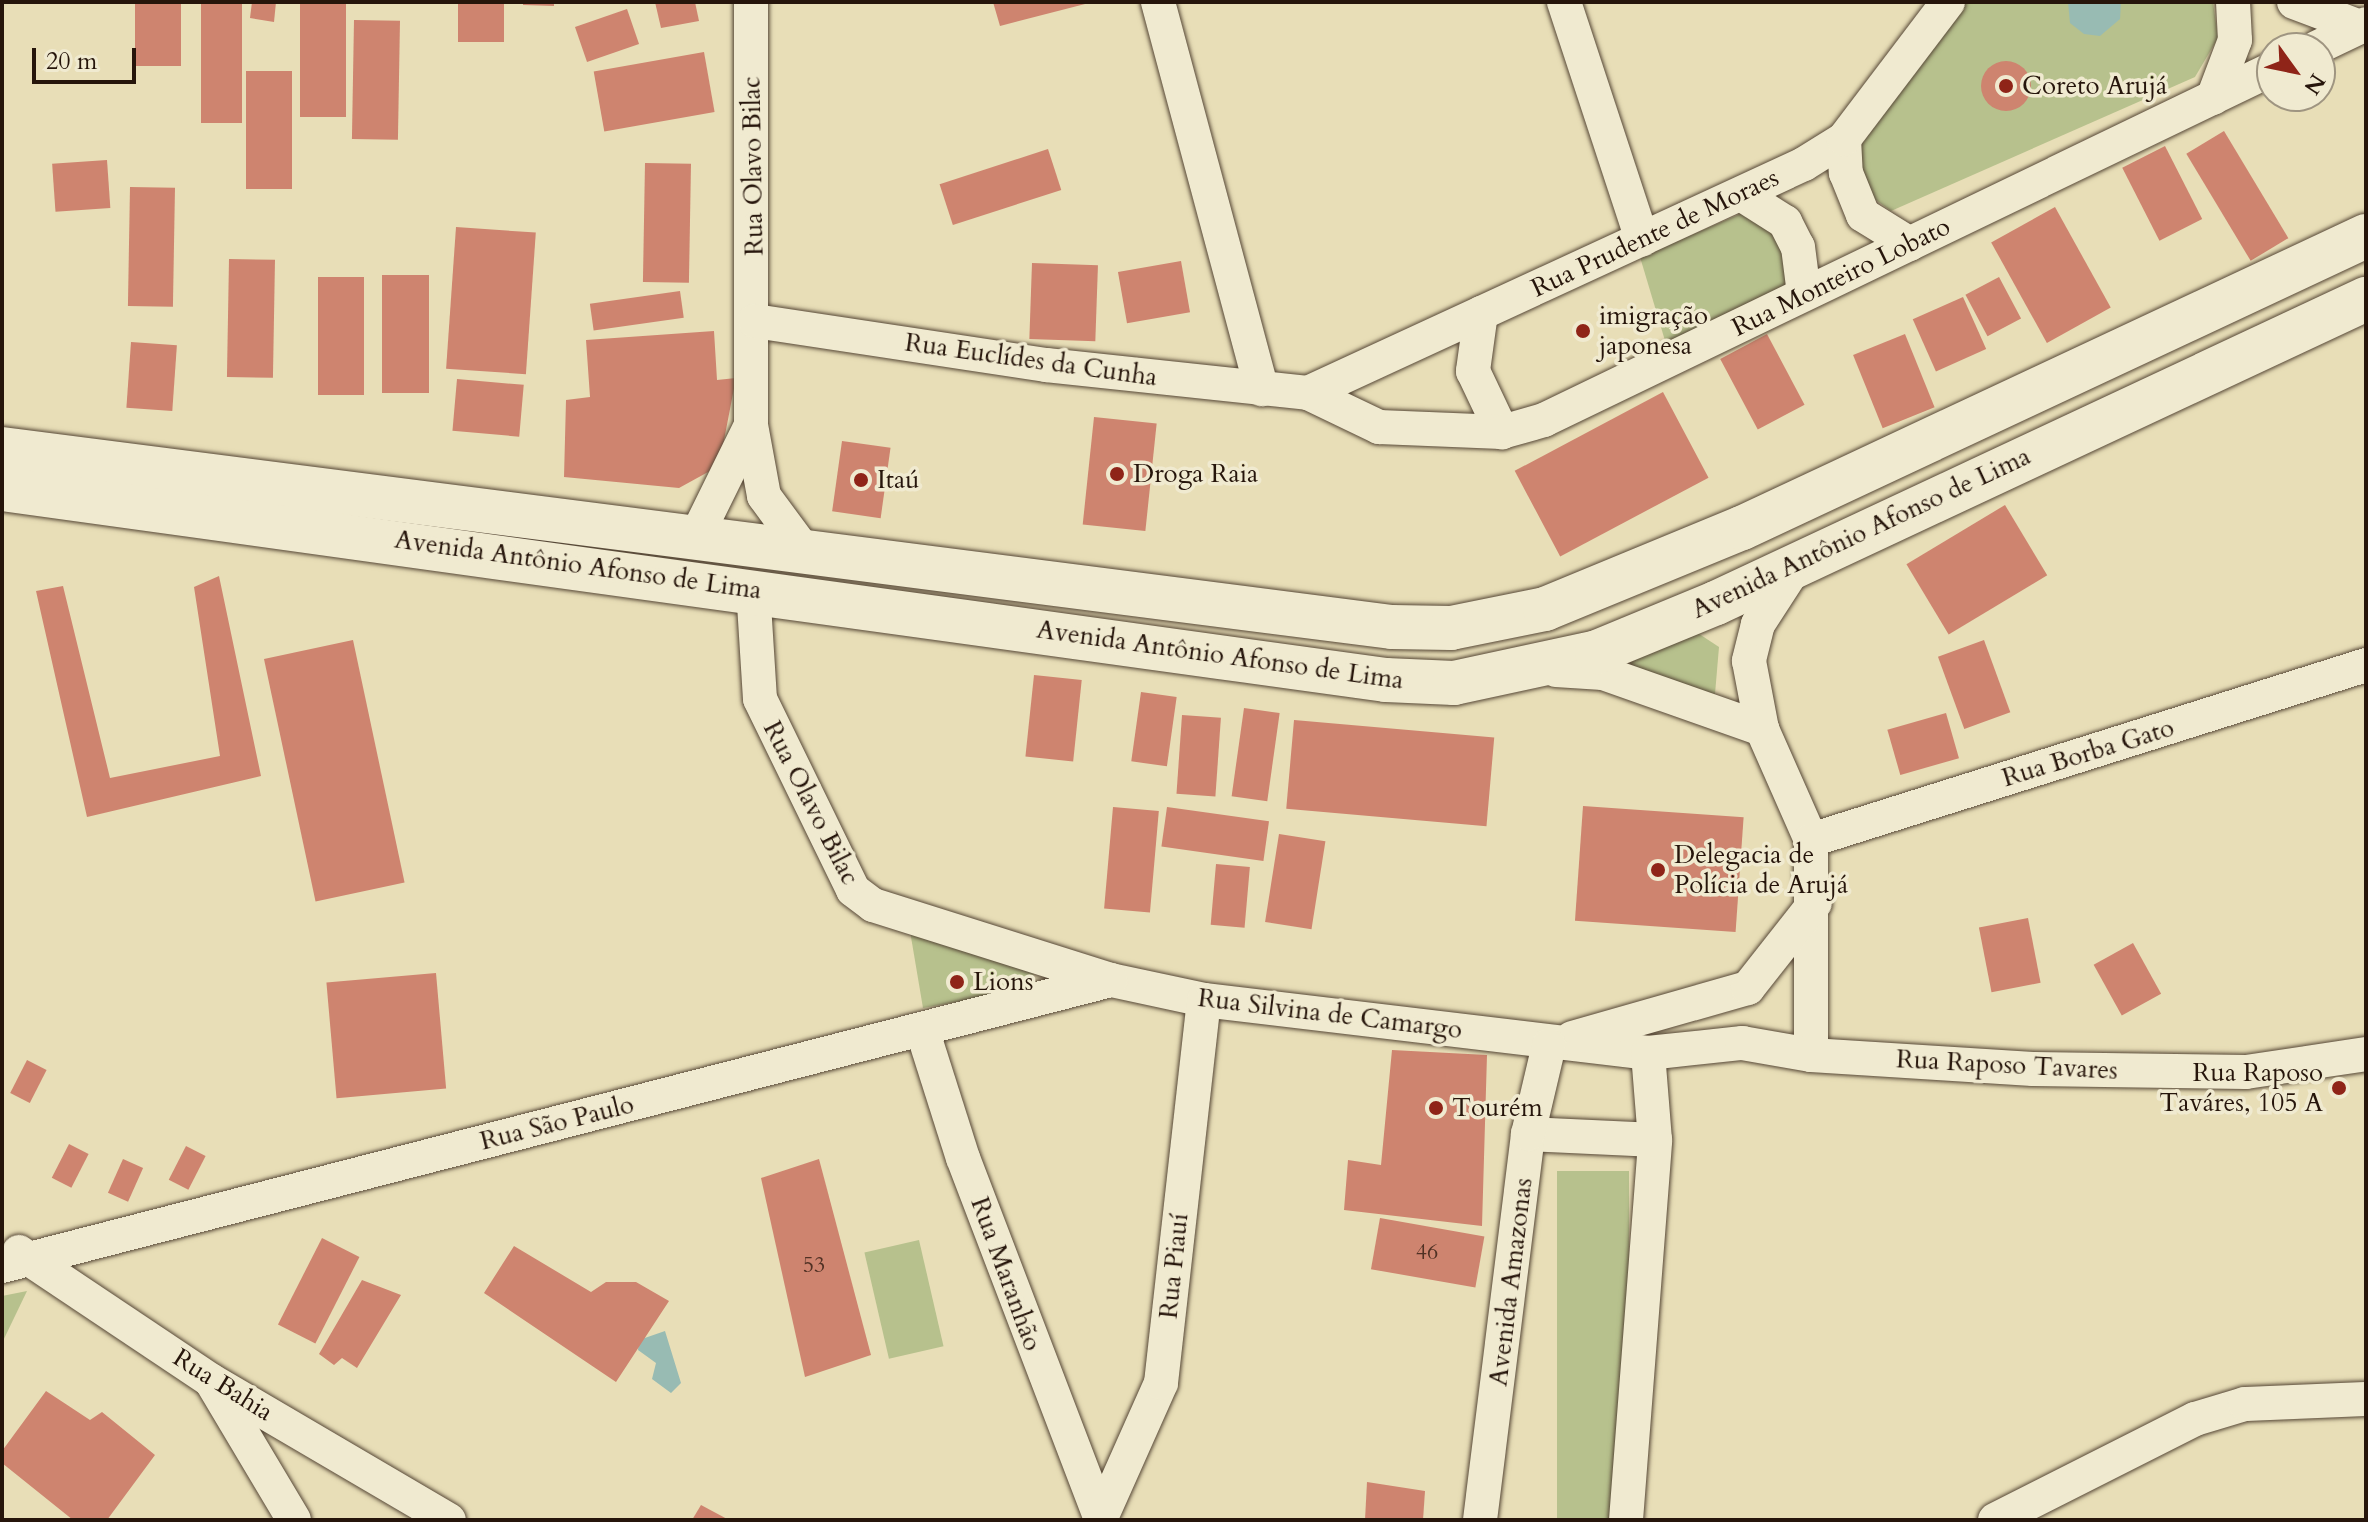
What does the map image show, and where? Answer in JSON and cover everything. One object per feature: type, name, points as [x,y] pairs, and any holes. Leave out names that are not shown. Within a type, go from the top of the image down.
[{"type":"main road","name":"Avenida Antônio Afonso de Lima","points":[[2,489],[574,544],[695,539],[1392,627],[1451,628],[1545,609],[1775,512],[2366,236]]},
{"type":"main road","name":"Avenida Antônio Afonso de Lima","points":[[2,449],[574,544],[753,588],[1386,680],[1454,683],[1539,669],[1716,603],[2366,299]]},
{"type":"main road","points":[[1775,512],[1797,564]]},
{"type":"main road","points":[[874,606],[881,563]]},
{"type":"main road","points":[[1386,680],[1392,627]]},
{"type":"street","name":"Rua Olavo Bilac","points":[[751,2],[755,321],[751,425],[764,496],[806,553]]},
{"type":"street","points":[[1158,2],[1262,389]]},
{"type":"street","points":[[1564,2],[1642,239]]},
{"type":"street","name":"Rua Prudente de Moraes","points":[[1308,393],[1642,239],[1744,196],[1844,139],[1948,2]]},
{"type":"street","points":[[2213,98],[2235,40],[2233,2]]},
{"type":"street","points":[[2294,2],[2363,25]]},
{"type":"street","points":[[2336,38],[2363,25]]},
{"type":"street","name":"Rua Monteiro Lobato","points":[[1308,393],[1379,427],[1502,432],[1544,420],[2256,77]]},
{"type":"street","points":[[1844,139],[1846,173],[1863,215],[1910,244]]},
{"type":"street","points":[[1744,196],[1785,222],[1798,247],[1804,294]]},
{"type":"street","points":[[1481,313],[1473,371],[1502,432]]},
{"type":"street","name":"Rua Euclídes da Cunha","points":[[755,321],[1308,393]]},
{"type":"street","name":"Rua Olavo Bilac","points":[[695,539],[751,425]]},
{"type":"street","points":[[1797,564],[1758,624],[1749,661],[1762,729],[1811,840],[1815,903],[1811,1055]]},
{"type":"street","name":"Rua Olavo Bilac","points":[[753,588],[760,699],[853,890],[873,905],[1111,980]]},
{"type":"street","name":"Rua Borba Gato","points":[[1811,840],[2366,665]]},
{"type":"street","points":[[1539,669],[1603,673],[1762,729]]},
{"type":"street","points":[[1742,1043],[1748,988],[1815,903]]},
{"type":"street","name":"Rua Silvina de Camargo","points":[[1111,980],[1204,1000],[1549,1045],[1648,1053]]},
{"type":"street","name":"Rua São Paulo","points":[[17,1262],[1111,980]]},
{"type":"street","points":[[1549,1045],[1748,988]]},
{"type":"street","name":"Rua Piauí","points":[[1100,1518],[1161,1383],[1204,1000]]},
{"type":"street","name":"Rua Maranhão","points":[[922,1029],[987,1224],[1100,1518]]},
{"type":"street","name":"Rua Raposo Tavares","points":[[1648,1053],[1742,1043],[1811,1055],[2246,1072],[2366,1054]]},
{"type":"street","name":"Avenida Amazonas","points":[[1480,1520],[1528,1134],[1549,1045]]},
{"type":"street","points":[[1626,1520],[1655,1140],[1648,1053]]},
{"type":"street","points":[[1528,1134],[1655,1140]]},
{"type":"street","name":"Rua Bahia","points":[[2,1244],[17,1262],[210,1380],[404,1509],[449,1520]]},
{"type":"street","points":[[210,1380],[294,1520]]},
{"type":"street","points":[[1995,1520],[2195,1419],[2245,1404],[2366,1399]]},
{"type":"green space","points":[[1967,2],[2213,2],[2218,38],[2195,77],[1891,211],[1861,189],[1858,149]]},
{"type":"green space","points":[[1745,212],[1778,234],[1790,285],[1666,344],[1640,257]]},
{"type":"green space","points":[[1681,622],[1719,647],[1715,694],[1629,677],[1633,652]]},
{"type":"green space","points":[[910,931],[1038,965],[1027,989],[923,1008]]},
{"type":"green space","points":[[1557,1171],[1629,1171],[1629,1520],[1557,1520]]},
{"type":"green space","points":[[919,1240],[944,1346],[889,1359],[864,1253]]},
{"type":"green space","points":[[27,1291],[2,1343],[2,1296]]},
{"type":"water","points":[[2068,2],[2121,2],[2120,19],[2100,36],[2084,34],[2070,23]]},
{"type":"water","points":[[665,1331],[681,1383],[671,1393],[652,1379],[656,1363],[638,1350],[639,1340]]},
{"type":"building","points":[[135,2],[181,2],[181,66],[135,66]]},
{"type":"building","points":[[201,2],[242,2],[242,123],[201,123]]},
{"type":"building","points":[[252,2],[276,2],[274,22],[250,18]]},
{"type":"building","points":[[300,2],[346,2],[346,117],[300,117]]},
{"type":"building","points":[[458,2],[504,2],[504,42],[458,42]]},
{"type":"building","points":[[523,2],[554,2],[554,6],[523,5]]},
{"type":"building","points":[[655,2],[695,2],[699,21],[661,28]]},
{"type":"building","points":[[993,2],[1088,2],[1089,3],[1000,26]]},
{"type":"building","points":[[627,9],[639,44],[587,62],[575,27]]},
{"type":"building","points":[[354,20],[400,21],[398,140],[352,139]]},
{"type":"building","points":[[704,52],[715,112],[604,132],[594,71]]},
{"type":"building","name":"Coreto Arujá","points":[[2006,61],[2024,68],[2031,86],[2024,104],[2006,111],[1988,104],[1981,86],[1988,68]]},
{"type":"building","points":[[246,71],[292,71],[292,189],[246,189]]},
{"type":"building","points":[[2224,131],[2288,238],[2251,261],[2186,154]]},
{"type":"building","points":[[2165,146],[2202,219],[2159,241],[2122,168]]},
{"type":"building","points":[[1048,149],[1061,190],[953,225],[940,184]]},
{"type":"building","points":[[107,160],[110,208],[55,212],[52,164]]},
{"type":"building","points":[[645,163],[691,164],[689,283],[643,282]]},
{"type":"building","points":[[130,187],[175,188],[173,307],[128,306]]},
{"type":"building","points":[[2055,207],[2111,308],[2047,343],[1991,242]]},
{"type":"building","points":[[456,227],[536,233],[526,374],[446,369]]},
{"type":"building","points":[[229,259],[275,260],[273,378],[227,377]]},
{"type":"building","points":[[1181,261],[1190,312],[1127,323],[1118,272]]},
{"type":"building","points":[[1032,263],[1098,265],[1095,341],[1029,339]]},
{"type":"building","points":[[382,275],[429,275],[429,393],[382,393]]},
{"type":"building","points":[[318,277],[364,277],[364,395],[318,395]]},
{"type":"building","points":[[1999,277],[2021,318],[1988,336],[1965,295]]},
{"type":"building","points":[[680,291],[684,318],[594,330],[590,304]]},
{"type":"building","points":[[1963,297],[1986,349],[1936,371],[1913,319]]},
{"type":"building","points":[[714,331],[717,380],[736,378],[719,466],[679,488],[564,477],[566,400],[590,397],[586,340]]},
{"type":"building","points":[[1767,334],[1805,405],[1758,430],[1720,359]]},
{"type":"building","points":[[1905,334],[1935,407],[1883,428],[1853,355]]},
{"type":"building","points":[[131,342],[177,345],[172,411],[126,408]]},
{"type":"building","points":[[457,379],[524,385],[519,437],[452,431]]},
{"type":"building","points":[[1663,392],[1709,478],[1560,557],[1515,471]]},
{"type":"building","name":"Droga Raia","points":[[1094,417],[1157,424],[1145,531],[1083,524]]},
{"type":"building","name":"Itaú","points":[[842,441],[891,448],[881,518],[832,511]]},
{"type":"building","points":[[2005,505],[2047,575],[1949,635],[1906,564]]},
{"type":"building","points":[[219,576],[261,776],[87,817],[36,591],[63,586],[110,778],[220,756],[194,587]]},
{"type":"building","points":[[353,640],[405,883],[316,902],[264,659]]},
{"type":"building","points":[[1984,640],[2010,712],[1964,729],[1938,657]]},
{"type":"building","points":[[1034,675],[1082,680],[1073,762],[1025,757]]},
{"type":"building","points":[[1141,692],[1177,697],[1167,766],[1131,761]]},
{"type":"building","points":[[1244,708],[1280,713],[1267,801],[1232,796]]},
{"type":"building","points":[[1946,713],[1959,758],[1900,775],[1887,730]]},
{"type":"building","points":[[1182,715],[1221,718],[1215,797],[1176,794]]},
{"type":"building","points":[[1294,720],[1494,738],[1486,826],[1286,809]]},
{"type":"building","name":"Delegacia de Polícia de Arujá","points":[[1583,806],[1744,817],[1736,932],[1575,921]]},
{"type":"building","points":[[1113,807],[1159,811],[1150,913],[1104,909]]},
{"type":"building","points":[[1167,807],[1269,821],[1263,861],[1161,847]]},
{"type":"building","points":[[1279,834],[1325,841],[1311,929],[1265,922]]},
{"type":"building","points":[[1216,864],[1250,867],[1245,928],[1211,925]]},
{"type":"building","points":[[2028,918],[2041,983],[1992,992],[1979,928]]},
{"type":"building","points":[[2133,943],[2161,994],[2122,1016],[2094,965]]},
{"type":"building","points":[[436,973],[446,1089],[337,1098],[326,983]]},
{"type":"building","name":"Tourém","points":[[1392,1050],[1487,1055],[1482,1226],[1344,1210],[1348,1160],[1381,1165]]},
{"type":"building","points":[[27,1060],[47,1070],[30,1103],[10,1093]]},
{"type":"building","points":[[69,1144],[89,1154],[71,1188],[52,1178]]},
{"type":"building","points":[[186,1146],[206,1156],[188,1190],[169,1180]]},
{"type":"building","points":[[123,1159],[143,1168],[128,1202],[108,1193]]},
{"type":"building","points":[[819,1159],[871,1355],[805,1377],[761,1178]]},
{"type":"building","points":[[1380,1218],[1484,1236],[1475,1288],[1371,1269]]},
{"type":"building","points":[[322,1238],[359,1257],[315,1343],[278,1324]]},
{"type":"building","points":[[514,1246],[591,1292],[606,1282],[636,1282],[669,1301],[616,1382],[484,1293]]},
{"type":"building","points":[[362,1280],[401,1295],[357,1368],[342,1358],[334,1365],[319,1354]]},
{"type":"building","points":[[46,1391],[90,1420],[102,1412],[155,1455],[107,1520],[73,1520],[2,1463],[2,1451]]},
{"type":"building","points":[[1367,1482],[1425,1491],[1423,1520],[1365,1520]]},
{"type":"building","points":[[701,1505],[729,1520],[692,1520]]},
{"type":"place","name":"Coreto Arujá","points":[[2006,86]]},
{"type":"place","name":"imigração japonesa","points":[[1583,331]]},
{"type":"place","name":"Droga Raia","points":[[1117,474]]},
{"type":"place","name":"Itaú","points":[[861,480]]},
{"type":"place","name":"Delegacia de Polícia de Arujá","points":[[1658,870]]},
{"type":"place","name":"Lions","points":[[957,982]]},
{"type":"place","name":"Rua Raposo Taváres, 105 A","points":[[2339,1088]]},
{"type":"place","name":"Tourém","points":[[1436,1108]]}]
